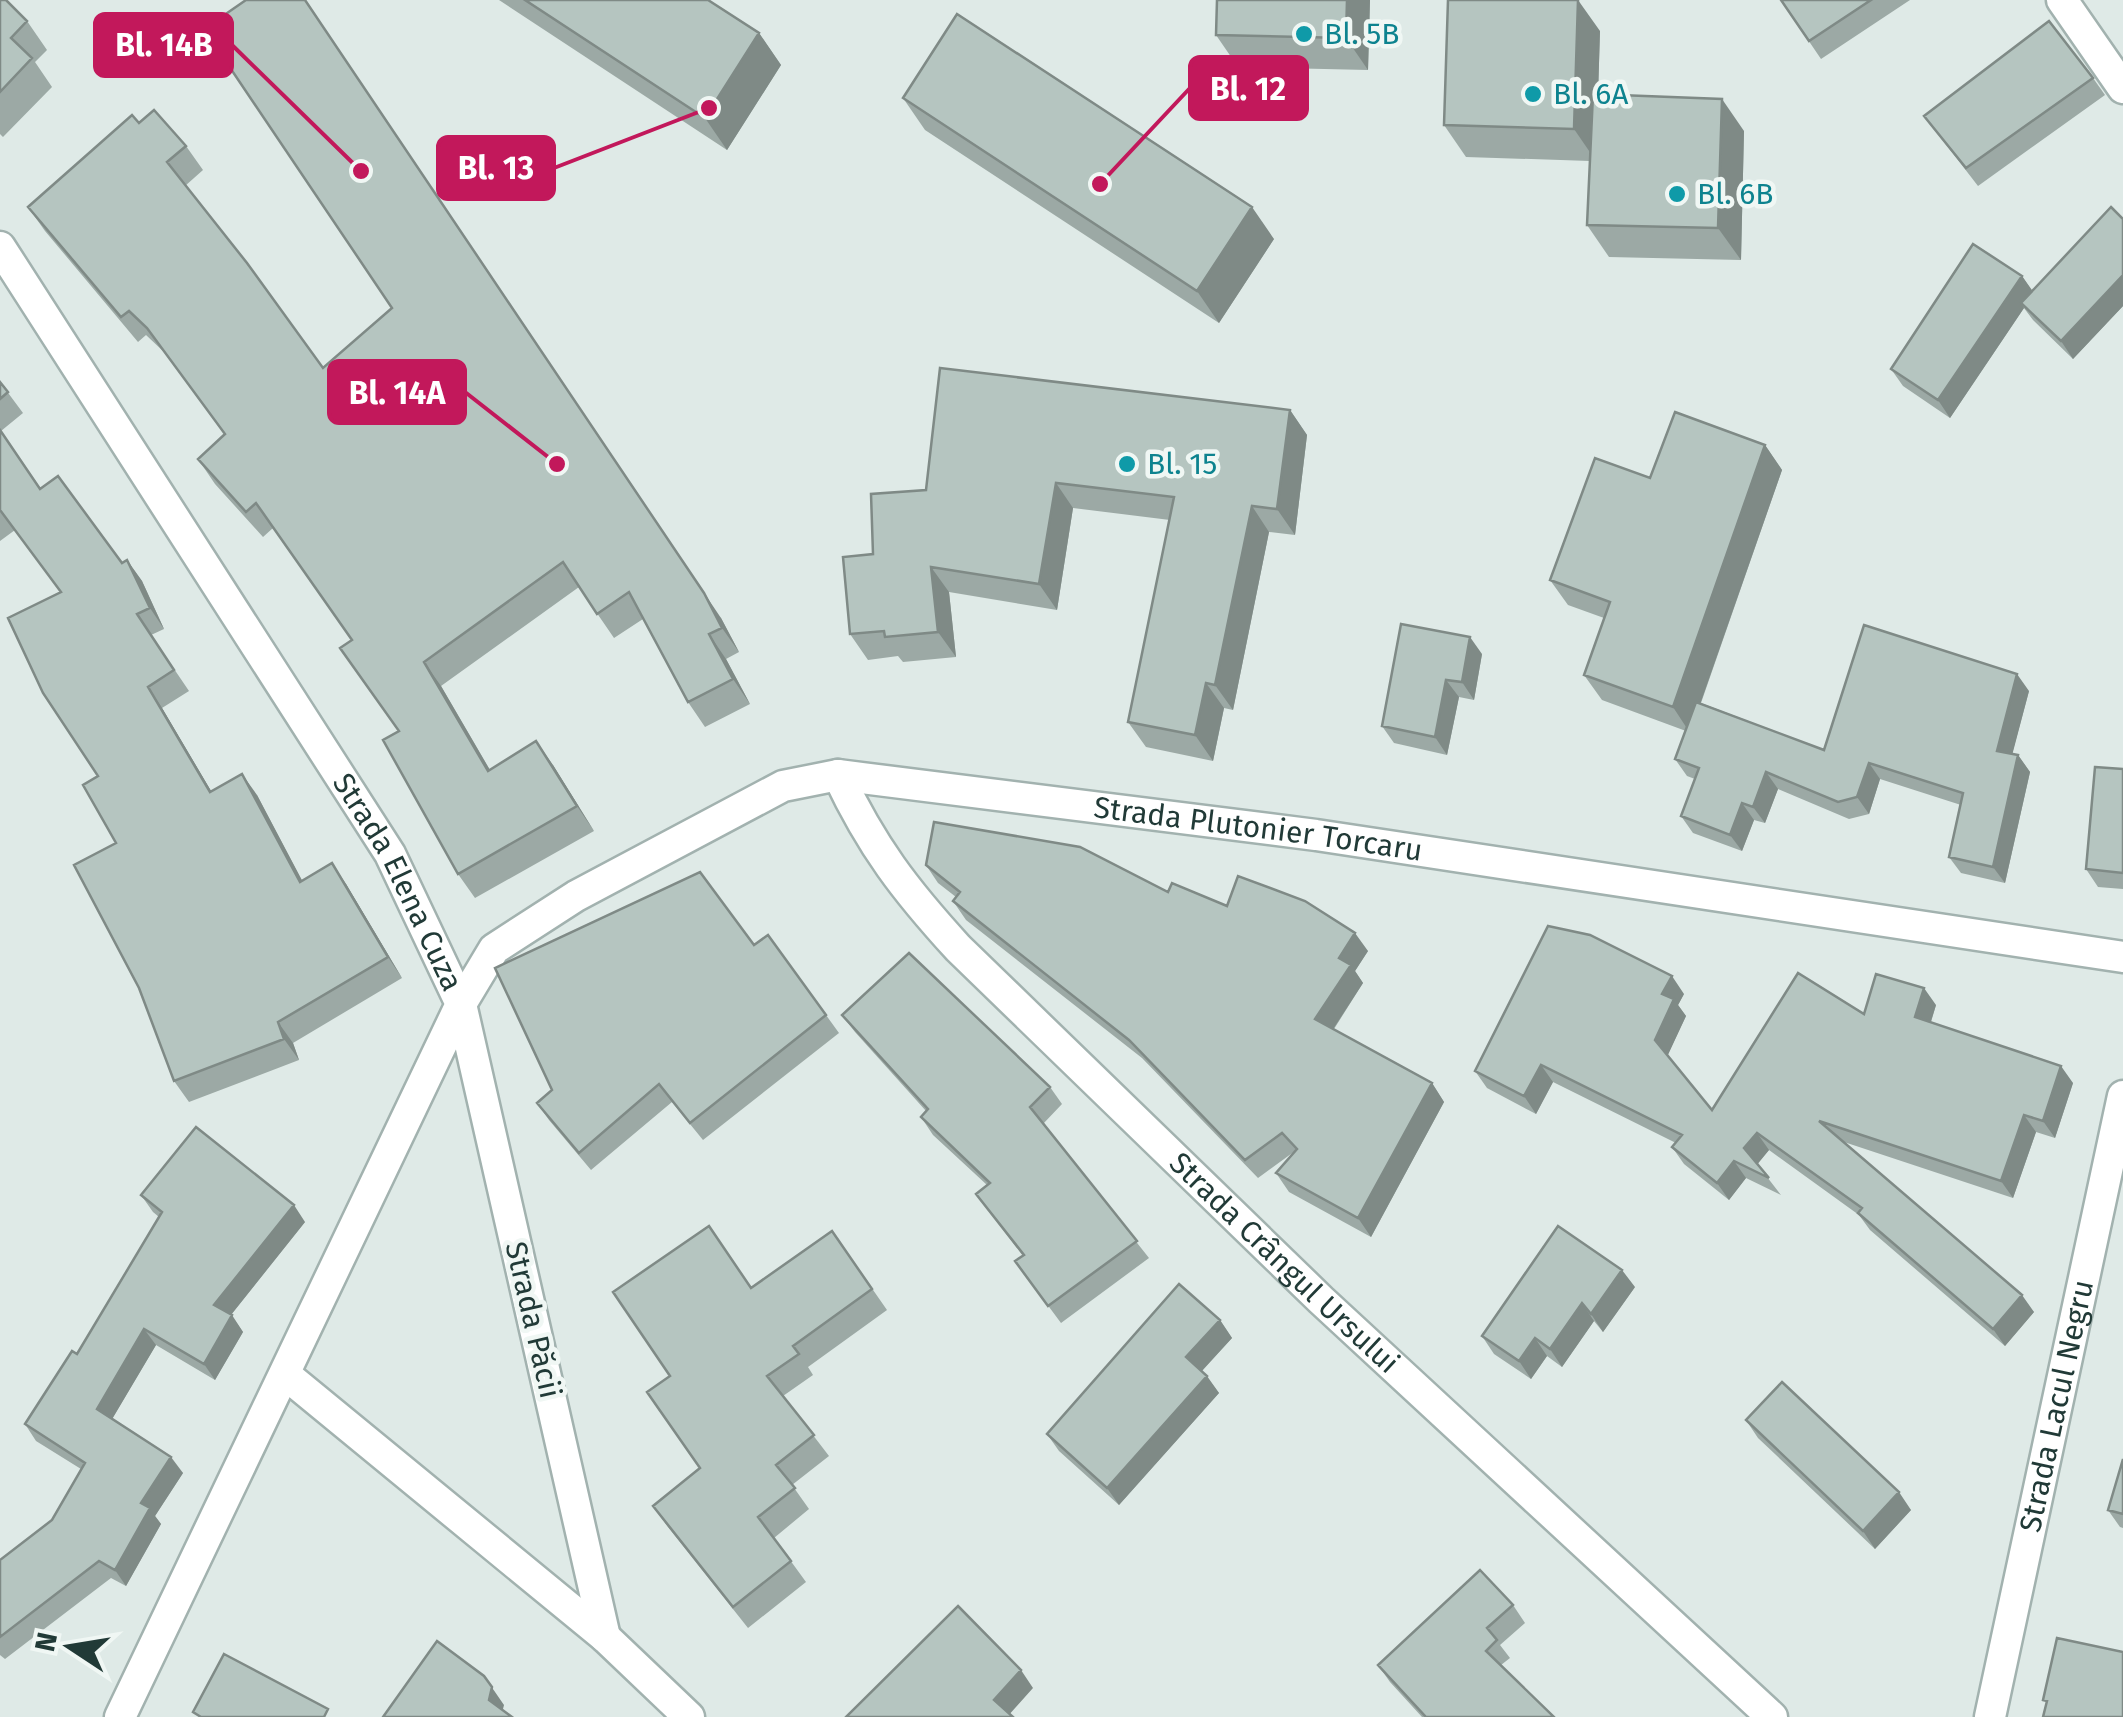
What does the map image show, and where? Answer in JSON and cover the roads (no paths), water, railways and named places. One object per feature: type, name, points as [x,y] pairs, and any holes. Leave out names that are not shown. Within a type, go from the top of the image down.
[{"type":"street","points":[[2062,0],[2123,88]]},
{"type":"street","name":"Strada Elena Cuza","points":[[0,247],[390,854],[461,1004],[120,1717]]},
{"type":"street","name":"Strada Plutonier Torcaru","points":[[461,1004],[494,949],[576,896],[783,786],[838,775],[1316,835],[2123,957]]},
{"type":"street","name":"Strada Crângul Ursului","points":[[838,775],[867,836],[908,894],[958,948],[1321,1300],[1772,1717]]},
{"type":"street","name":"Strada Păcii","points":[[461,1004],[605,1637]]},
{"type":"street","name":"Strada Lacul Negru","points":[[1990,1717],[2123,1096]]},
{"type":"street","points":[[286,1375],[605,1637],[689,1717]]},
{"type":"place","name":"Bl. 5B","points":[[1304,34]]},
{"type":"place","name":"Bl. 6A","points":[[1533,94]]},
{"type":"place","name":"Bl. 13","points":[[709,108]]},
{"type":"place","name":"Bl. 14B","points":[[361,171]]},
{"type":"place","name":"Bl. 12","points":[[1100,184]]},
{"type":"place","name":"Bl. 6B","points":[[1677,194]]},
{"type":"place","name":"Bl. 14A","points":[[557,464]]},
{"type":"place","name":"Bl. 15","points":[[1127,464]]}]
